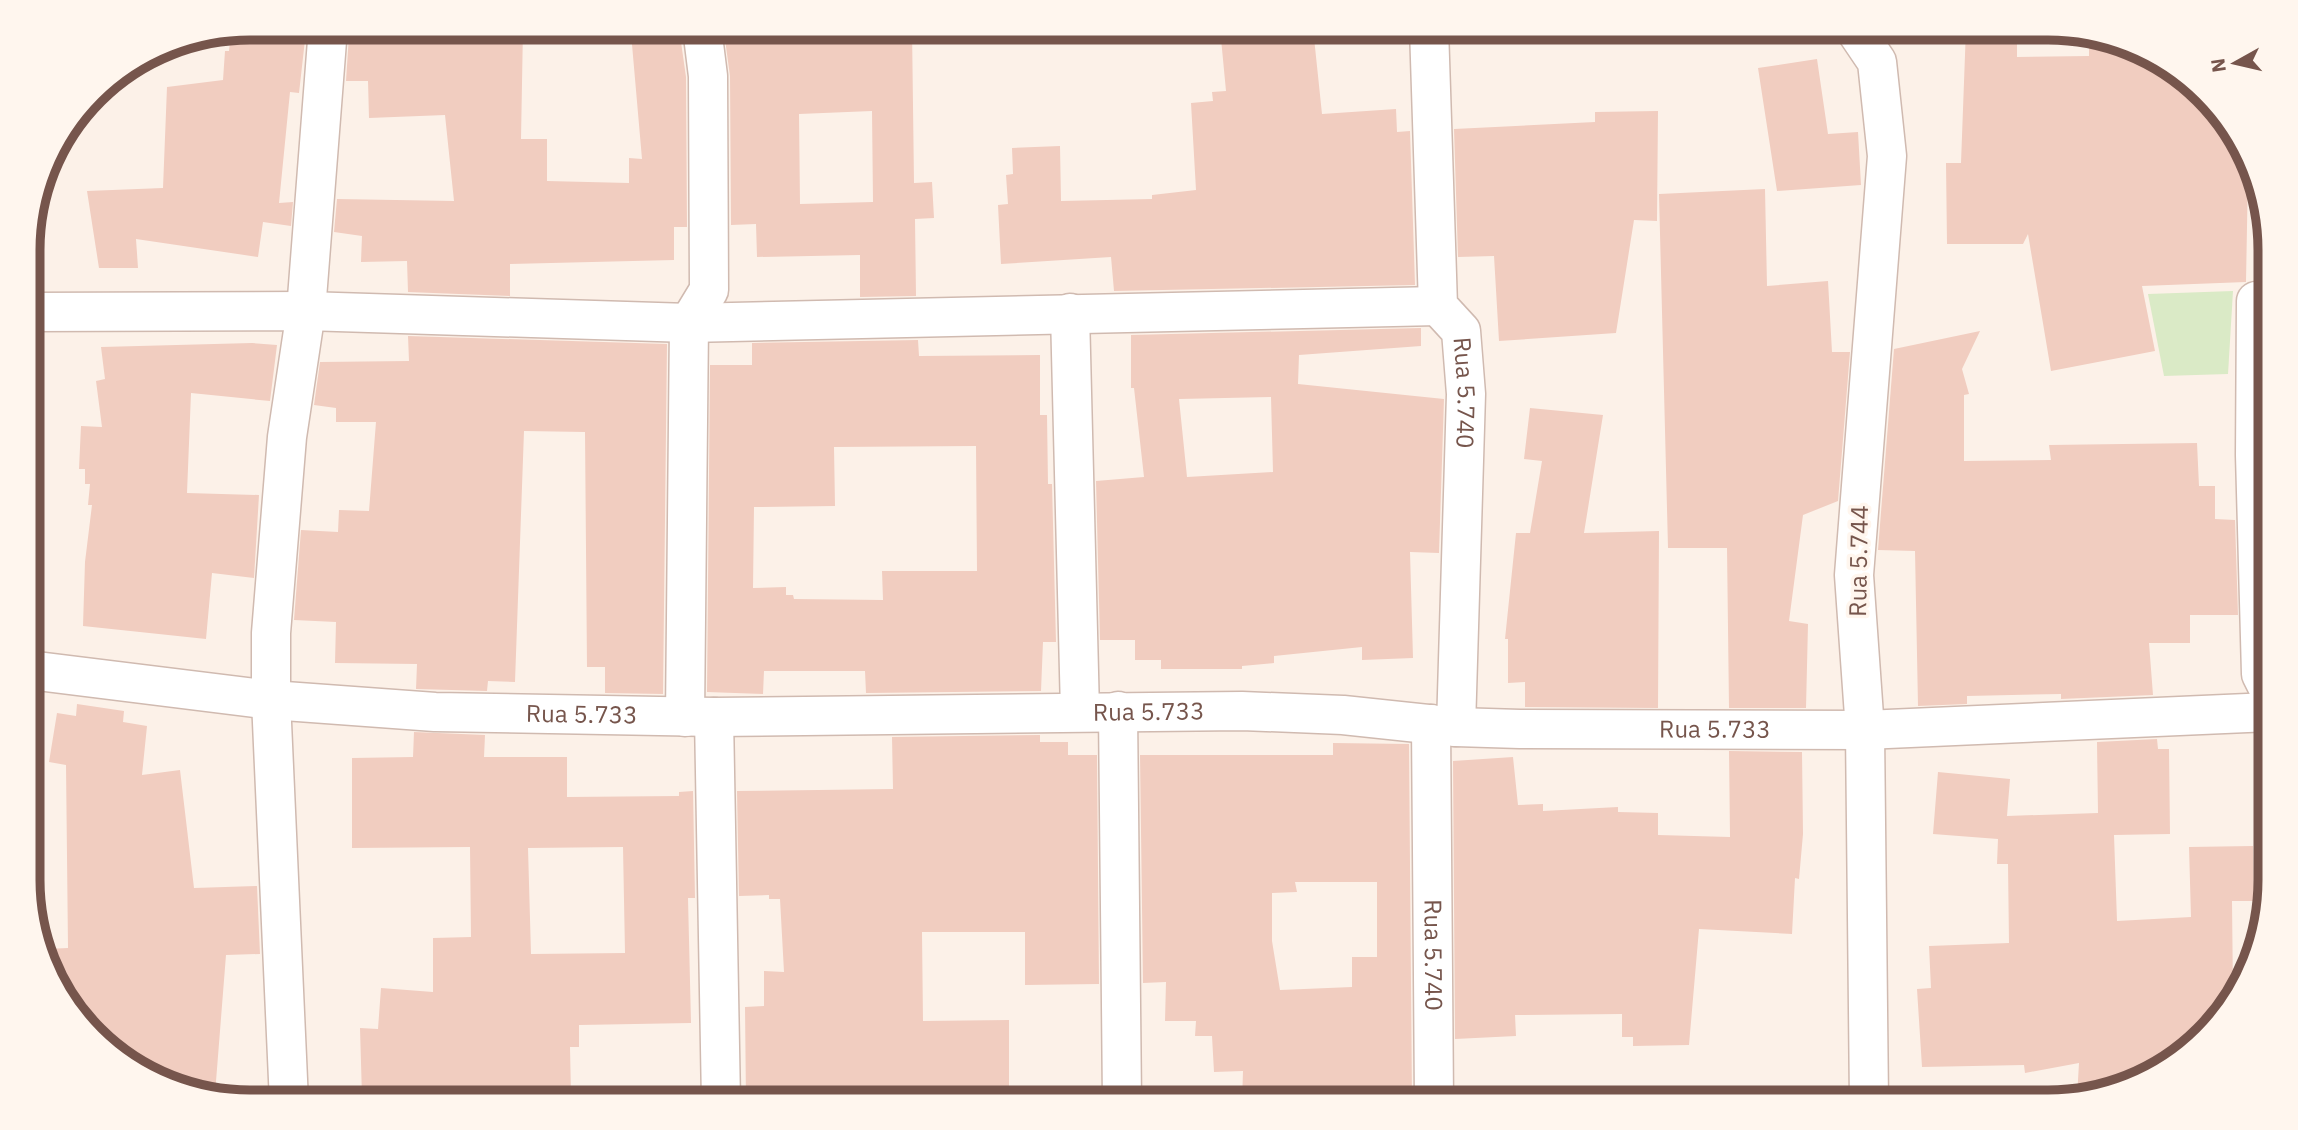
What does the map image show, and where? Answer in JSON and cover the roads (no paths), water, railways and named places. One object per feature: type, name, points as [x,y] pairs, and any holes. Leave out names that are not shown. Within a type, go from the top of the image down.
[{"type":"street","name":"Rua 5.740","points":[[1429,40],[1438,306],[1461,331],[1466,394],[1443,726],[1434,1089]]},
{"type":"street","name":"Rua 5.744","points":[[1862,40],[1877,62],[1887,156],[1854,575],[1864,730],[1869,1089]]},
{"type":"street","points":[[288,1090],[271,699],[271,633],[287,437],[306,311],[327,41]]},
{"type":"street","points":[[704,41],[708,76],[709,290],[689,323],[699,717],[720,1090]]},
{"type":"street","points":[[2258,301],[2255,455],[2258,564]]},
{"type":"street","points":[[41,312],[306,311],[689,323],[1438,306]]},
{"type":"street","points":[[1070,313],[1080,712]]},
{"type":"street","name":"Rua 5.733","points":[[40,671],[271,699],[435,712],[699,717],[1118,711],[1343,715],[1443,726],[1864,730],[2258,713]]},
{"type":"street","points":[[1118,711],[1122,1090]]}]
